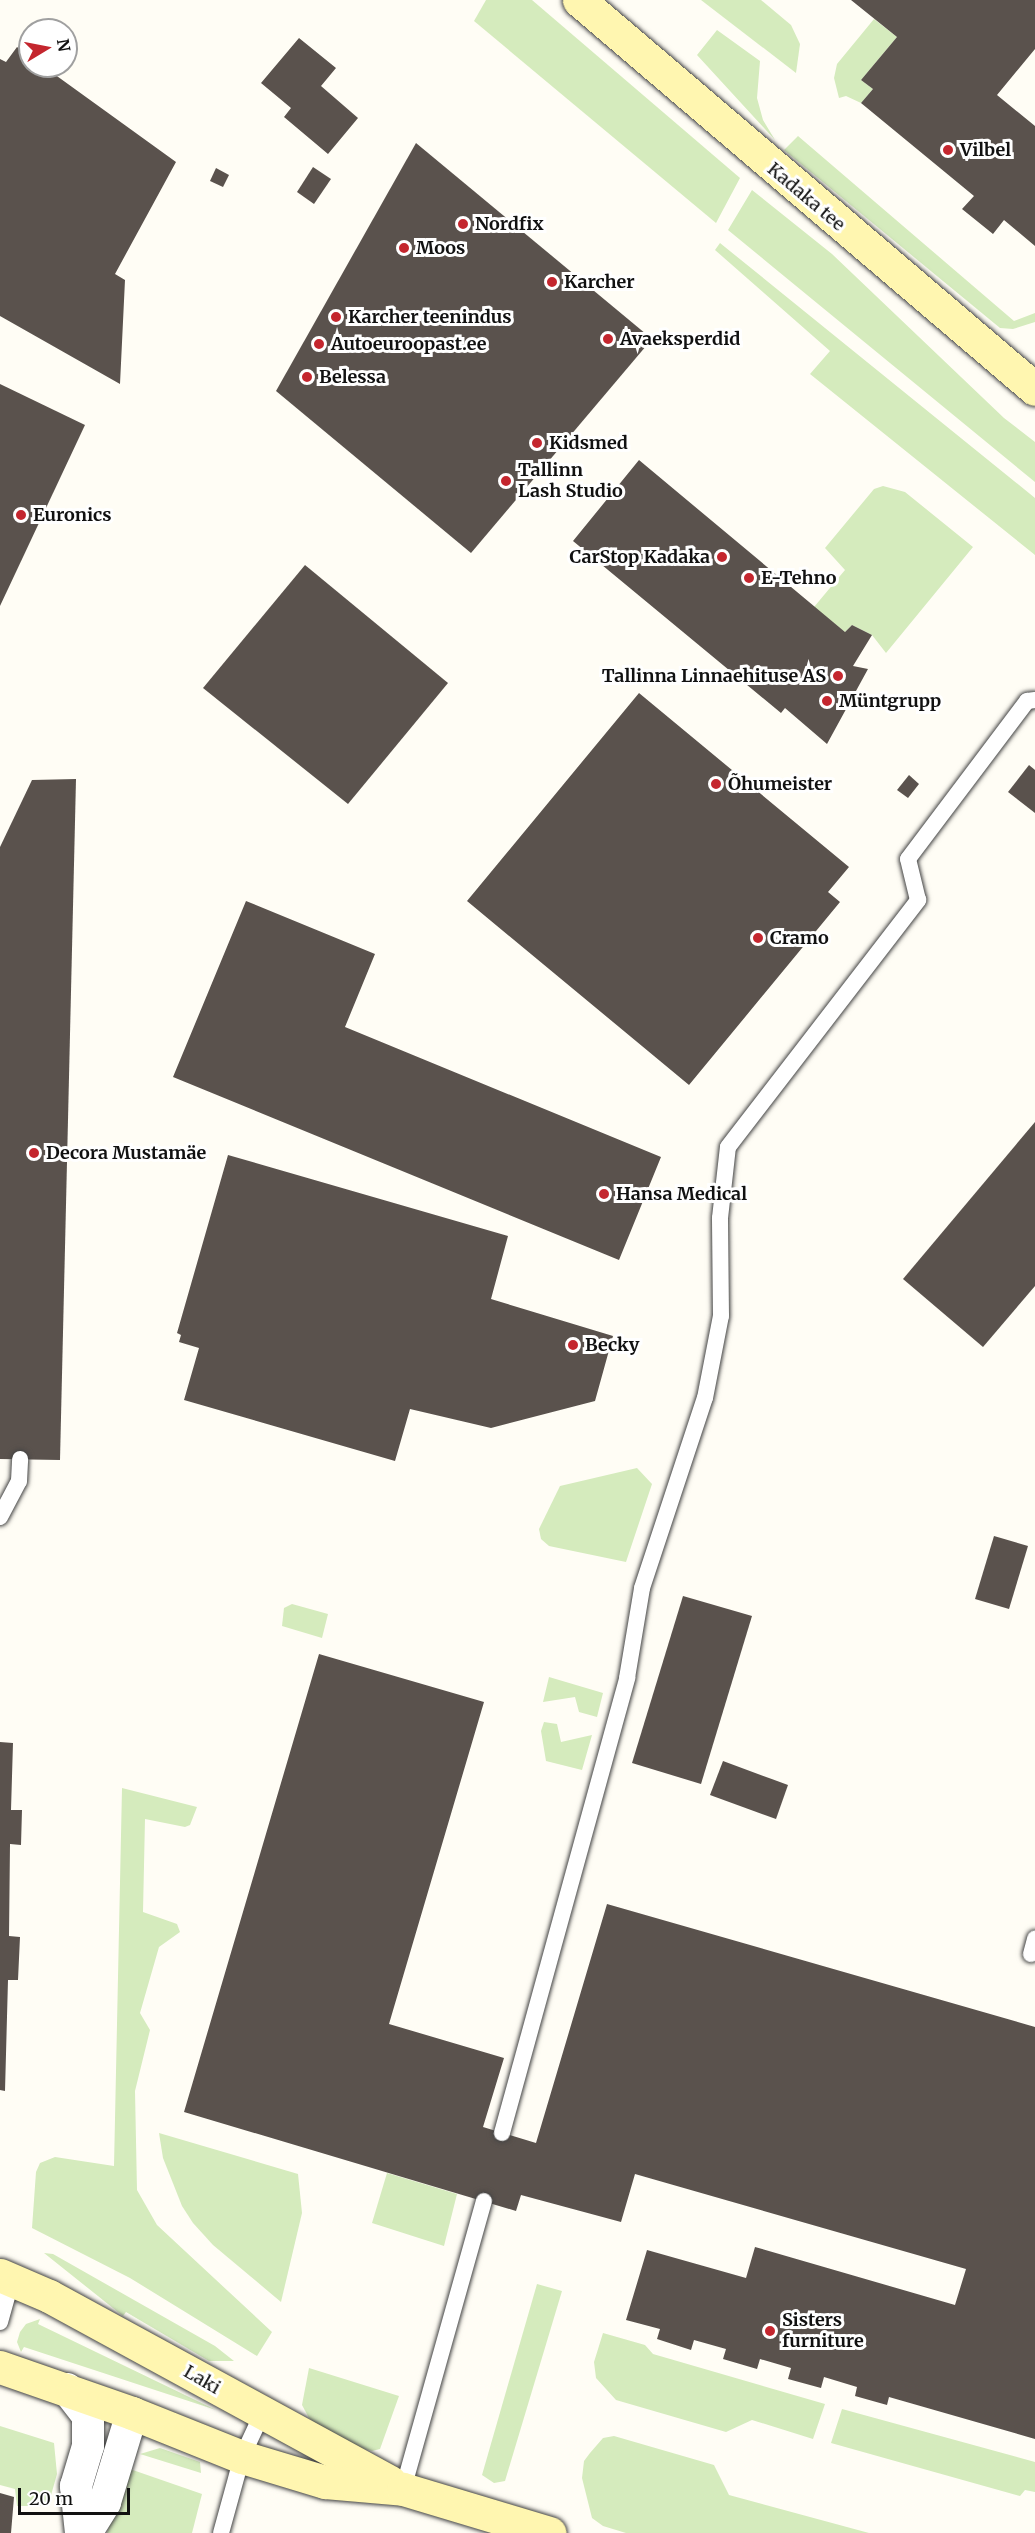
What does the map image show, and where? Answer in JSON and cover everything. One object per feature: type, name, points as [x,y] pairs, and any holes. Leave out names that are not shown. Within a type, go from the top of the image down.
[{"type":"street","name":"Kadaka tee","points":[[579,0],[1032,381]]},
{"type":"street","name":"Laki","points":[[6,2277],[49,2296],[403,2489],[550,2533]]},
{"type":"street","name":"Laki","points":[[0,2367],[132,2413],[242,2457],[325,2482],[403,2489]]},
{"type":"street","points":[[67,2389],[88,2416],[88,2446],[76,2486],[83,2533]]},
{"type":"street","points":[[83,2533],[105,2502],[132,2413]]},
{"type":"lane","points":[[502,2133],[627,1678],[642,1588],[705,1398],[721,1316],[720,1218],[728,1146],[918,900],[908,859],[1027,701],[1035,699]]},
{"type":"lane","points":[[0,1517],[19,1481],[20,1459]]},
{"type":"lane","points":[[403,2489],[483,2201]]},
{"type":"lane","points":[[0,2322],[6,2277]]},
{"type":"lane","points":[[221,2533],[242,2457],[262,2414]]},
{"type":"green space","points":[[486,0],[532,0],[740,178],[716,223],[474,21]]},
{"type":"green space","points":[[701,0],[761,0],[791,25],[800,44],[796,73]]},
{"type":"green space","points":[[874,19],[897,37],[861,80],[873,89],[861,103],[846,96],[839,98],[834,78],[837,64]]},
{"type":"green space","points":[[717,30],[760,61],[757,98],[763,120],[775,140],[697,55]]},
{"type":"green space","points":[[798,136],[1014,321],[1035,313],[1035,322],[1013,329],[1000,328],[784,150]]},
{"type":"green space","points":[[752,190],[832,254],[1004,418],[1035,442],[1035,482],[728,230]]},
{"type":"green space","points":[[720,243],[1035,498],[1035,555],[810,374],[830,351],[715,250]]},
{"type":"green space","points":[[883,486],[905,492],[973,547],[886,653],[872,635],[852,625],[845,632],[814,607],[845,570],[825,548],[874,489]]},
{"type":"green space","points":[[637,1468],[652,1484],[626,1562],[549,1546],[541,1539],[539,1529],[560,1486]]},
{"type":"green space","points":[[292,1604],[328,1614],[322,1638],[282,1626],[284,1608]]},
{"type":"green space","points":[[549,1677],[603,1693],[597,1717],[579,1712],[575,1697],[543,1702]]},
{"type":"green space","points":[[544,1722],[557,1724],[561,1742],[592,1735],[582,1770],[546,1761],[541,1731]]},
{"type":"green space","points":[[122,1788],[197,1807],[190,1825],[185,1827],[145,1819],[143,1912],[177,1924],[180,1932],[159,1947],[140,2013],[150,2030],[135,2091],[137,2190],[157,2225],[272,2332],[257,2356],[130,2278],[32,2228],[36,2172],[40,2163],[55,2157],[114,2166]]},
{"type":"green space","points":[[159,2133],[298,2174],[302,2213],[281,2302],[213,2245],[193,2223],[182,2206],[163,2158]]},
{"type":"green space","points":[[387,2173],[457,2194],[444,2246],[372,2223]]},
{"type":"green space","points":[[44,2253],[53,2254],[215,2346],[234,2361],[209,2361],[126,2312],[123,2316]]},
{"type":"green space","points":[[537,2284],[562,2291],[505,2481],[494,2483],[482,2475]]},
{"type":"green space","points":[[40,2319],[38,2324],[216,2410],[24,2347],[21,2352],[17,2342],[20,2332],[26,2324]]},
{"type":"green space","points":[[603,2333],[645,2345],[653,2354],[825,2404],[813,2439],[752,2420],[726,2432],[616,2400],[596,2378],[594,2362]]},
{"type":"green space","points":[[309,2368],[399,2396],[380,2449],[372,2451],[339,2442],[309,2418],[302,2405]]},
{"type":"green space","points":[[842,2409],[1035,2462],[1035,2492],[1025,2490],[1020,2496],[831,2443]]},
{"type":"green space","points":[[0,2426],[54,2443],[57,2474],[48,2506],[17,2506],[15,2489],[0,2485]]},
{"type":"green space","points":[[614,2436],[714,2465],[729,2495],[869,2533],[626,2533],[603,2526],[592,2518],[582,2478],[584,2461],[603,2438]]},
{"type":"green space","points":[[160,2448],[200,2462],[201,2473],[140,2454]]},
{"type":"green space","points":[[127,2468],[202,2494],[192,2533],[107,2533]]},
{"type":"building","points":[[851,0],[1035,0],[1035,49],[997,95],[1035,126],[1035,246],[1004,220],[993,234],[962,209],[974,196],[861,103],[873,89],[861,80],[897,37]]},
{"type":"building","points":[[299,38],[336,68],[321,86],[358,118],[328,154],[284,117],[291,108],[261,83]]},
{"type":"building","points":[[17,47],[18,78],[60,78],[176,162],[115,274],[125,280],[120,384],[0,316],[0,59],[6,62]]},
{"type":"building","points":[[416,143],[652,339],[471,553],[276,391]]},
{"type":"building","points":[[313,167],[331,179],[314,204],[297,192]]},
{"type":"building","points":[[216,168],[229,175],[223,187],[210,181]]},
{"type":"building","name":"Euronics","points":[[0,384],[85,425],[0,606]]},
{"type":"building","points":[[639,460],[845,632],[852,625],[872,635],[853,666],[868,669],[827,744],[785,708],[781,713],[573,541]]},
{"type":"building","points":[[305,565],[448,683],[348,804],[203,688]]},
{"type":"building","points":[[639,693],[849,867],[828,892],[840,902],[689,1085],[467,901]]},
{"type":"building","points":[[1029,765],[1035,770],[1035,813],[1008,792]]},
{"type":"building","points":[[909,775],[919,784],[908,798],[897,790]]},
{"type":"building","name":"Decora Mustamäe","points":[[76,779],[60,1460],[0,1459],[0,847],[32,780]]},
{"type":"building","points":[[246,901],[375,954],[345,1027],[661,1157],[619,1260],[173,1077]]},
{"type":"building","points":[[1035,1122],[1035,1286],[983,1347],[903,1279]]},
{"type":"building","points":[[228,1155],[508,1236],[491,1299],[613,1336],[595,1401],[491,1428],[410,1409],[395,1461],[184,1400],[199,1348],[179,1342],[181,1335],[177,1333]]},
{"type":"building","points":[[994,1536],[1028,1546],[1009,1609],[975,1599]]},
{"type":"building","points":[[683,1596],[752,1616],[701,1784],[632,1763]]},
{"type":"building","points":[[319,1654],[484,1702],[389,2024],[504,2058],[483,2127],[536,2143],[607,1904],[1035,2027],[1035,2439],[889,2397],[887,2405],[855,2396],[857,2387],[824,2377],[821,2388],[788,2379],[791,2368],[760,2359],[757,2369],[723,2359],[726,2349],[694,2340],[691,2350],[657,2339],[660,2329],[626,2320],[647,2250],[746,2278],[755,2247],[955,2305],[966,2269],[635,2174],[621,2222],[521,2195],[516,2211],[184,2112]]},
{"type":"building","points":[[0,1742],[13,1743],[11,1810],[22,1810],[21,1845],[10,1844],[9,1936],[20,1937],[18,1980],[8,1980],[5,2091],[0,2090]]},
{"type":"building","points":[[723,1761],[788,1785],[776,1819],[710,1795]]},
{"type":"building","points":[[0,2493],[14,2497],[11,2533],[0,2533]]},
{"type":"place","name":"Vilbel","points":[[948,150]]},
{"type":"place","name":"Nordfix","points":[[463,224]]},
{"type":"place","name":"Moos","points":[[404,248]]},
{"type":"place","name":"Karcher","points":[[552,282]]},
{"type":"place","name":"Karcher teenindus","points":[[336,317]]},
{"type":"place","name":"Avaeksperdid","points":[[608,339]]},
{"type":"place","name":"Autoeuroopast.ee","points":[[319,344]]},
{"type":"place","name":"Belessa","points":[[307,377]]},
{"type":"place","name":"Kidsmed","points":[[537,443]]},
{"type":"place","name":"Tallinn Lash Studio","points":[[506,481]]},
{"type":"place","name":"Euronics","points":[[21,515]]},
{"type":"place","name":"CarStop Kadaka","points":[[722,557]]},
{"type":"place","name":"E-Tehno","points":[[749,578]]},
{"type":"place","name":"Tallinna Linnaehituse AS","points":[[838,676]]},
{"type":"place","name":"Müntgrupp","points":[[827,701]]},
{"type":"place","name":"Õhumeister","points":[[716,784]]},
{"type":"place","name":"Cramo","points":[[758,938]]},
{"type":"place","name":"Decora Mustamäe","points":[[34,1153]]},
{"type":"place","name":"Hansa Medical","points":[[604,1194]]},
{"type":"place","name":"Becky","points":[[573,1345]]},
{"type":"place","name":"Sisters furniture","points":[[770,2331]]}]
